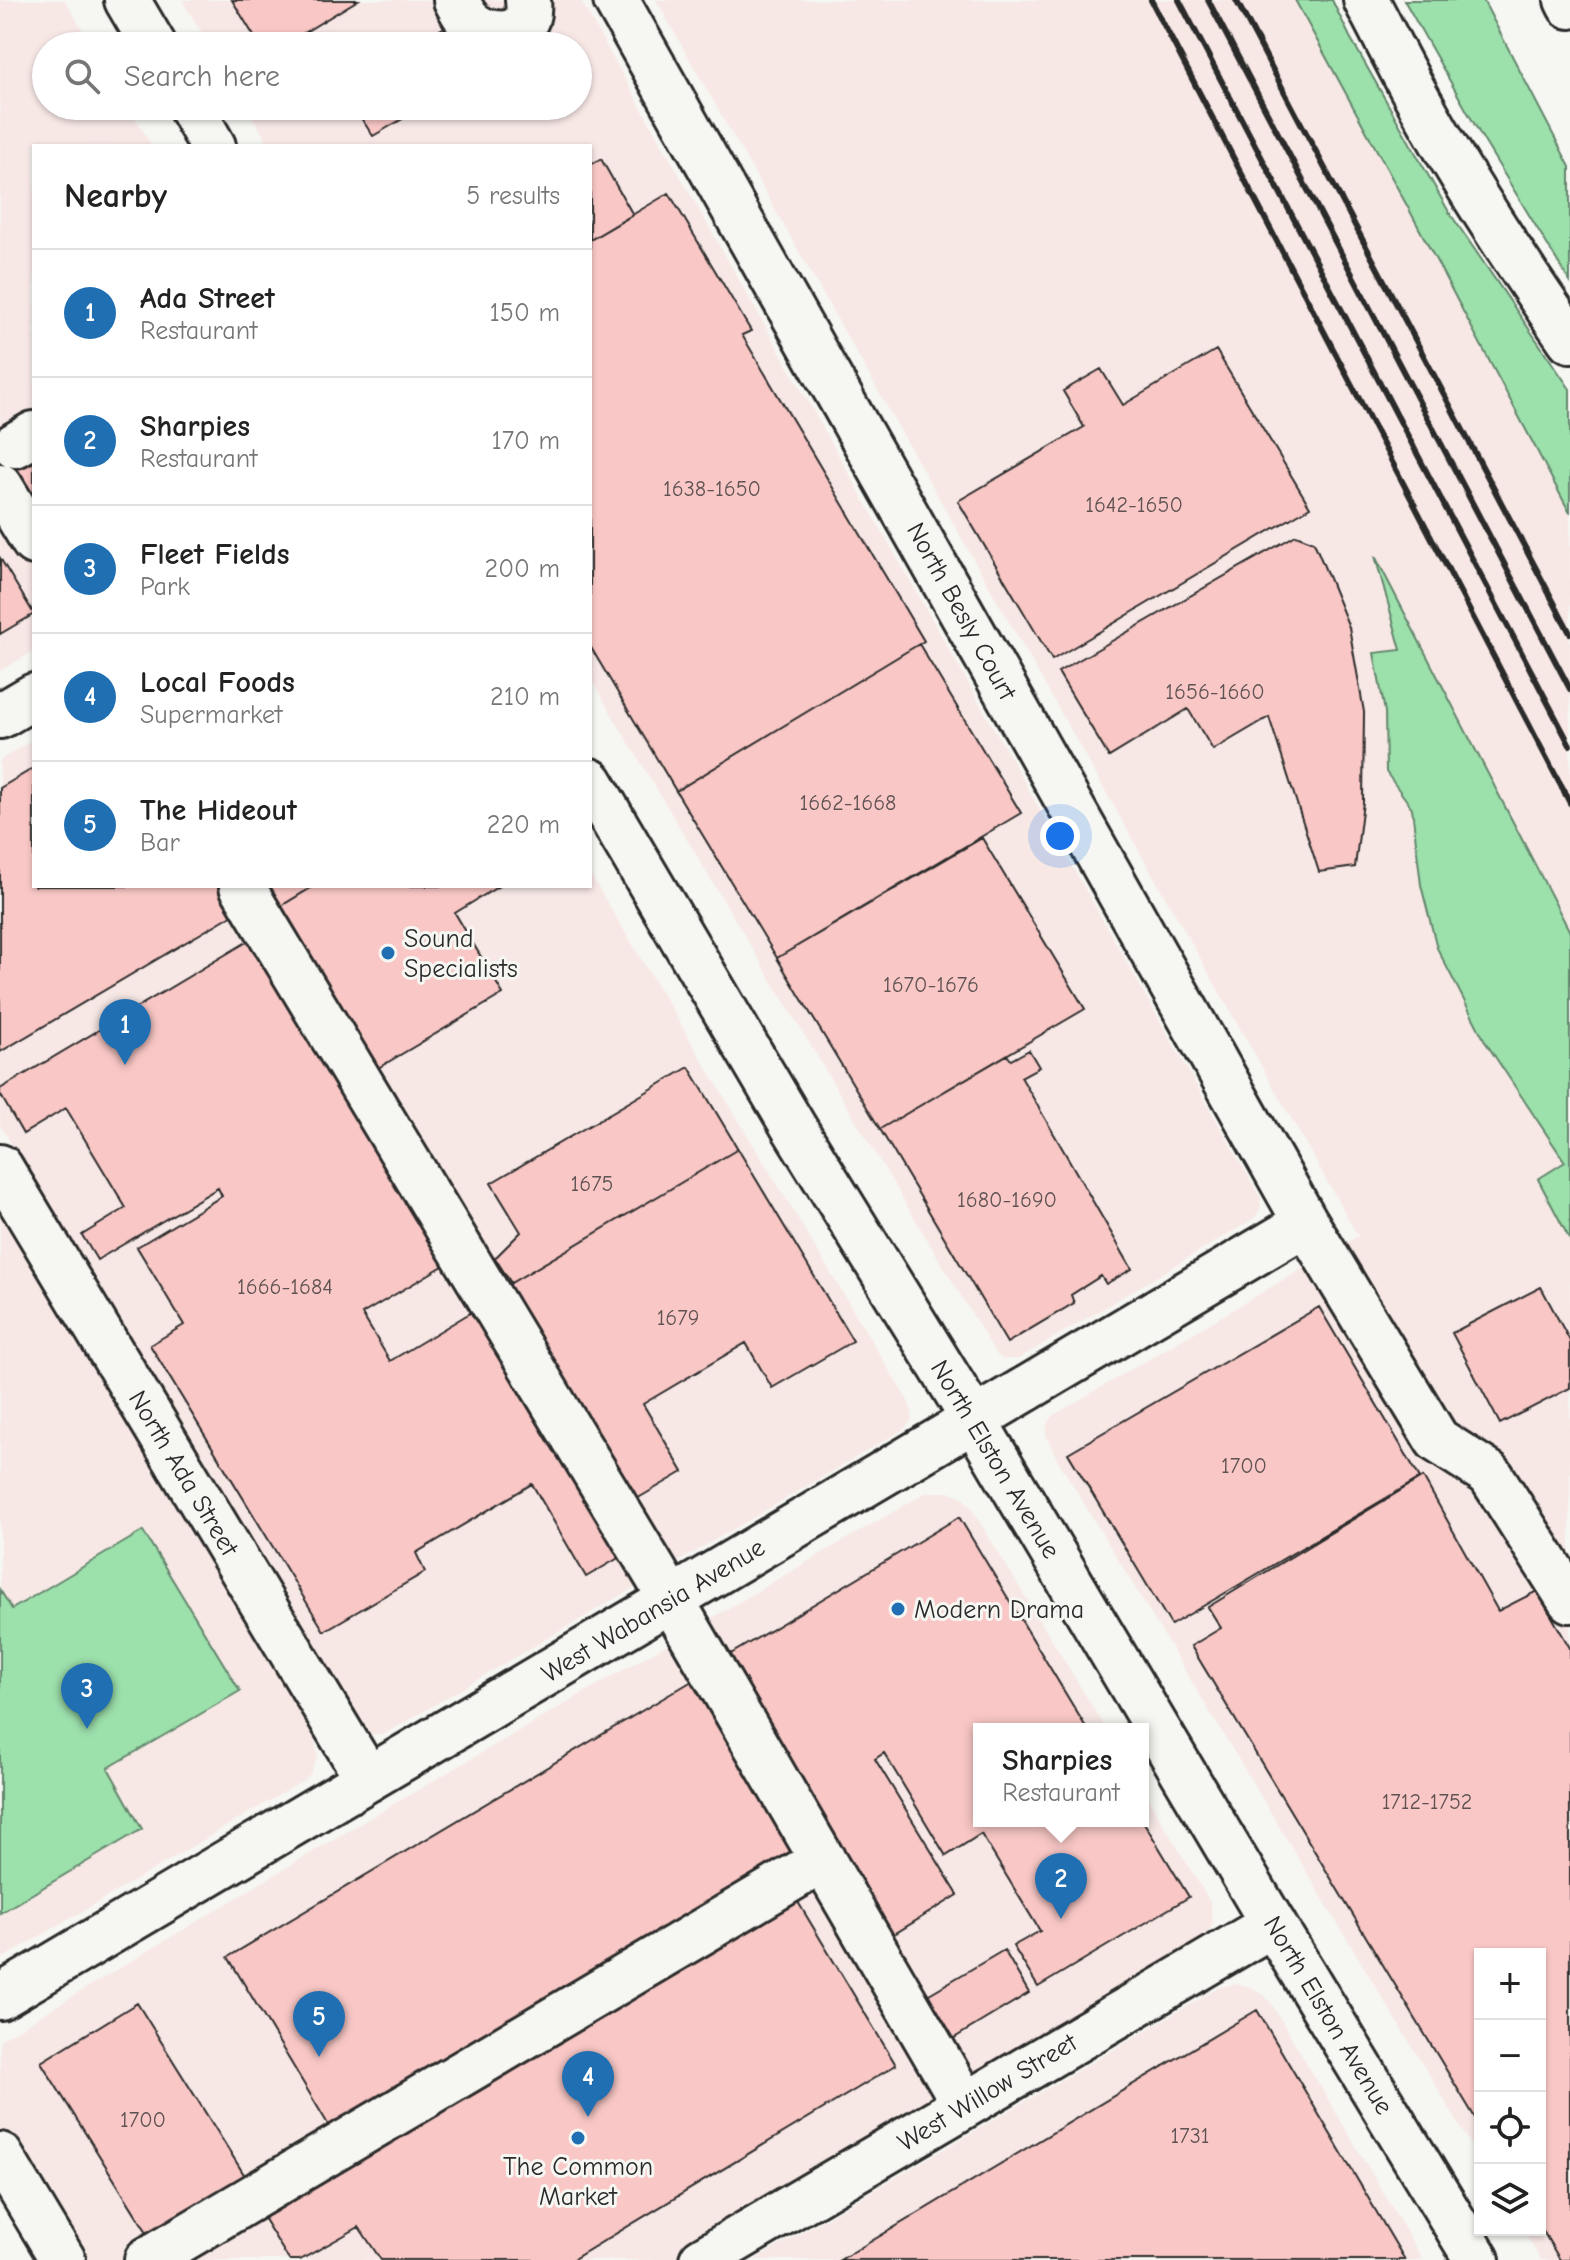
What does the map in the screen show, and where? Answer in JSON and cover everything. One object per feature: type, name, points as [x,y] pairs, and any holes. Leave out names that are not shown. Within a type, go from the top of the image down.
[{"type":"main road","points":[[127,0],[146,32]]},
{"type":"main road","points":[[456,0],[470,22],[488,32]]},
{"type":"main road","points":[[510,32],[522,25],[529,14],[528,0]]},
{"type":"main road","name":"North Besly Court","points":[[616,0],[1306,1223],[1437,1440],[1490,1474],[1570,1600]]},
{"type":"main road","points":[[1366,0],[1422,108],[1463,177],[1517,264],[1570,340]]},
{"type":"main road","points":[[1567,0],[1570,6]]},
{"type":"main road","points":[[198,120],[212,144]]},
{"type":"main road","points":[[0,486],[32,539]]},
{"type":"main road","points":[[0,716],[32,697]]},
{"type":"main road","name":"North Elston Avenue","points":[[592,784],[793,1126],[974,1420],[1273,1924],[1477,2260]]},
{"type":"main road","points":[[243,888],[671,1599],[965,2105]]},
{"type":"main road","name":"North Ada Street","points":[[0,1167],[368,1779]]},
{"type":"main road","name":"West Wabansia Avenue","points":[[0,1997],[1306,1223]]},
{"type":"main road","points":[[147,2260],[823,1860]]},
{"type":"main road","name":"West Willow Street","points":[[702,2260],[1273,1924]]},
{"type":"main road","points":[[0,2155],[63,2260]]},
{"type":"shaded area","points":[[0,0],[65,0],[84,32],[32,32],[32,120],[136,120],[151,144],[32,144],[32,652],[0,671]]},
{"type":"shaded area","points":[[182,0],[580,0],[1260,1197],[1261,1207],[1257,1215],[1018,1359],[1003,1359],[996,1354],[592,681],[592,144],[269,144],[254,120],[592,120],[592,32],[201,32]]},
{"type":"shaded area","points":[[656,0],[1295,0],[1570,513],[1570,2260],[1541,2260],[1527,2236],[1546,2236],[1546,1948],[1474,1948],[1474,2149],[1056,1457],[1046,1435],[1047,1424],[1054,1415],[1358,1236]]},
{"type":"shaded area","points":[[32,740],[32,888],[592,888],[592,877],[909,1403],[911,1421],[904,1429],[383,1735],[369,1734],[363,1729],[0,1125],[0,760]]},
{"type":"shaded area","points":[[0,1212],[312,1729],[318,1756],[310,1774],[303,1781],[0,1960]]},
{"type":"shaded area","points":[[927,1492],[951,1492],[962,1497],[970,1506],[1102,1723],[973,1723],[973,1827],[1149,1827],[1149,1800],[1210,1902],[1213,1923],[1202,1946],[669,2260],[74,2260],[0,2138],[0,2040],[336,1838]]},
{"type":"shaded area","points":[[1236,1984],[1251,1987],[1271,2003],[1423,2260],[755,2260],[1220,1987]]},
{"type":"green space","points":[[1295,0],[1332,0],[1449,212],[1570,389],[1570,513],[1411,213]]},
{"type":"green space","points":[[1404,0],[1483,0],[1570,167],[1570,282],[1484,141]]},
{"type":"green space","points":[[1375,556],[1570,932],[1570,1240],[1538,1179],[1565,1162],[1486,1043],[1437,948],[1421,885],[1412,808],[1386,772],[1385,712],[1374,653],[1401,650]]},
{"type":"green space","points":[[143,1531],[240,1691],[108,1768],[142,1829],[0,1913],[0,1590],[12,1609]]},
{"type":"building","points":[[232,0],[358,0],[305,32],[251,32]]},
{"type":"building","points":[[445,27],[453,28],[455,32],[436,32]]},
{"type":"building","points":[[362,120],[401,120],[373,136]]},
{"type":"building","points":[[601,159],[633,215],[592,239],[592,164]]},
{"type":"building","points":[[669,193],[751,331],[742,335],[924,641],[676,791],[592,649],[592,239]]},
{"type":"building","points":[[1216,350],[1310,507],[1052,660],[958,501],[1084,427],[1063,391],[1101,369],[1123,405]]},
{"type":"building","points":[[32,449],[32,512],[5,465]]},
{"type":"building","points":[[1296,535],[1314,542],[1349,627],[1364,712],[1363,802],[1355,867],[1319,872],[1269,717],[1213,750],[1188,709],[1109,757],[1058,672]]},
{"type":"building","points":[[0,558],[32,615],[0,634]]},
{"type":"building","points":[[919,644],[1021,813],[777,958],[676,791]]},
{"type":"building","points":[[32,769],[32,888],[222,888],[237,912],[0,1052],[0,788]]},
{"type":"building","points":[[982,838],[1085,1009],[880,1129],[777,958]]},
{"type":"building","points":[[257,888],[311,888],[271,912]]},
{"type":"building","name":"Sound Specialists","points":[[311,888],[496,888],[455,913],[503,994],[368,1074],[271,912]]},
{"type":"building","points":[[250,940],[448,1263],[362,1314],[390,1361],[475,1310],[622,1556],[586,1577],[532,1484],[416,1553],[425,1572],[324,1631],[150,1345],[184,1325],[137,1247],[222,1196],[218,1188],[97,1260],[82,1235],[126,1208],[66,1108],[23,1134],[0,1094],[0,1089]]},
{"type":"building","points":[[1029,1050],[1039,1067],[1021,1077],[1132,1269],[1106,1284],[1101,1276],[1071,1295],[1074,1303],[1007,1343],[880,1129],[1007,1055],[1011,1060]]},
{"type":"building","points":[[689,1067],[738,1149],[511,1283],[495,1258],[521,1232],[491,1183]]},
{"type":"building","points":[[738,1149],[853,1341],[772,1388],[746,1343],[643,1404],[683,1472],[628,1504],[502,1294],[511,1283]]},
{"type":"building","points":[[1541,1287],[1570,1341],[1570,1388],[1500,1424],[1452,1333]]},
{"type":"building","points":[[1319,1307],[1420,1478],[1171,1625],[1068,1453]]},
{"type":"building","points":[[1423,1477],[1498,1611],[1537,1591],[1570,1648],[1570,2260],[1560,2260],[1546,2236],[1546,1948],[1474,1948],[1474,2116],[1191,1646],[1221,1628],[1208,1607]]},
{"type":"building","points":[[959,1517],[1083,1723],[973,1723],[973,1827],[1147,1827],[1189,1897],[1038,1987],[1013,1946],[1040,1931],[981,1834],[946,1856],[884,1753],[875,1759],[958,1895],[886,1939],[719,1661]]},
{"type":"building","points":[[692,1681],[799,1859],[335,2136],[228,1957]]},
{"type":"building","name":"The Common Market","points":[[792,1892],[896,2065],[572,2260],[381,2260],[359,2227],[300,2260],[289,2260],[259,2211]]},
{"type":"building","points":[[1004,1950],[1029,1993],[951,2040],[924,1997]]},
{"type":"building","points":[[137,2003],[245,2176],[150,2237],[41,2062]]},
{"type":"building","points":[[1257,2010],[1405,2260],[840,2260]]},
{"type":"railway","points":[[1151,0],[1570,803]]},
{"type":"railway","points":[[1179,0],[1570,745]]},
{"type":"railway","points":[[1208,0],[1570,689]]},
{"type":"railway","points":[[1236,0],[1570,633]]},
{"type":"place","name":"Sound Specialists","points":[[388,953]]},
{"type":"place","name":"Ada Street","points":[[125,1065]]},
{"type":"place","name":"Modern Drama","points":[[898,1609]]},
{"type":"place","name":"Fleet Fields","points":[[87,1729]]},
{"type":"place","name":"Sharpies","points":[[1061,1919]]},
{"type":"place","name":"The Hideout","points":[[319,2057]]},
{"type":"place","name":"Local Foods","points":[[588,2117]]},
{"type":"place","name":"The Common Market","points":[[578,2138]]}]
